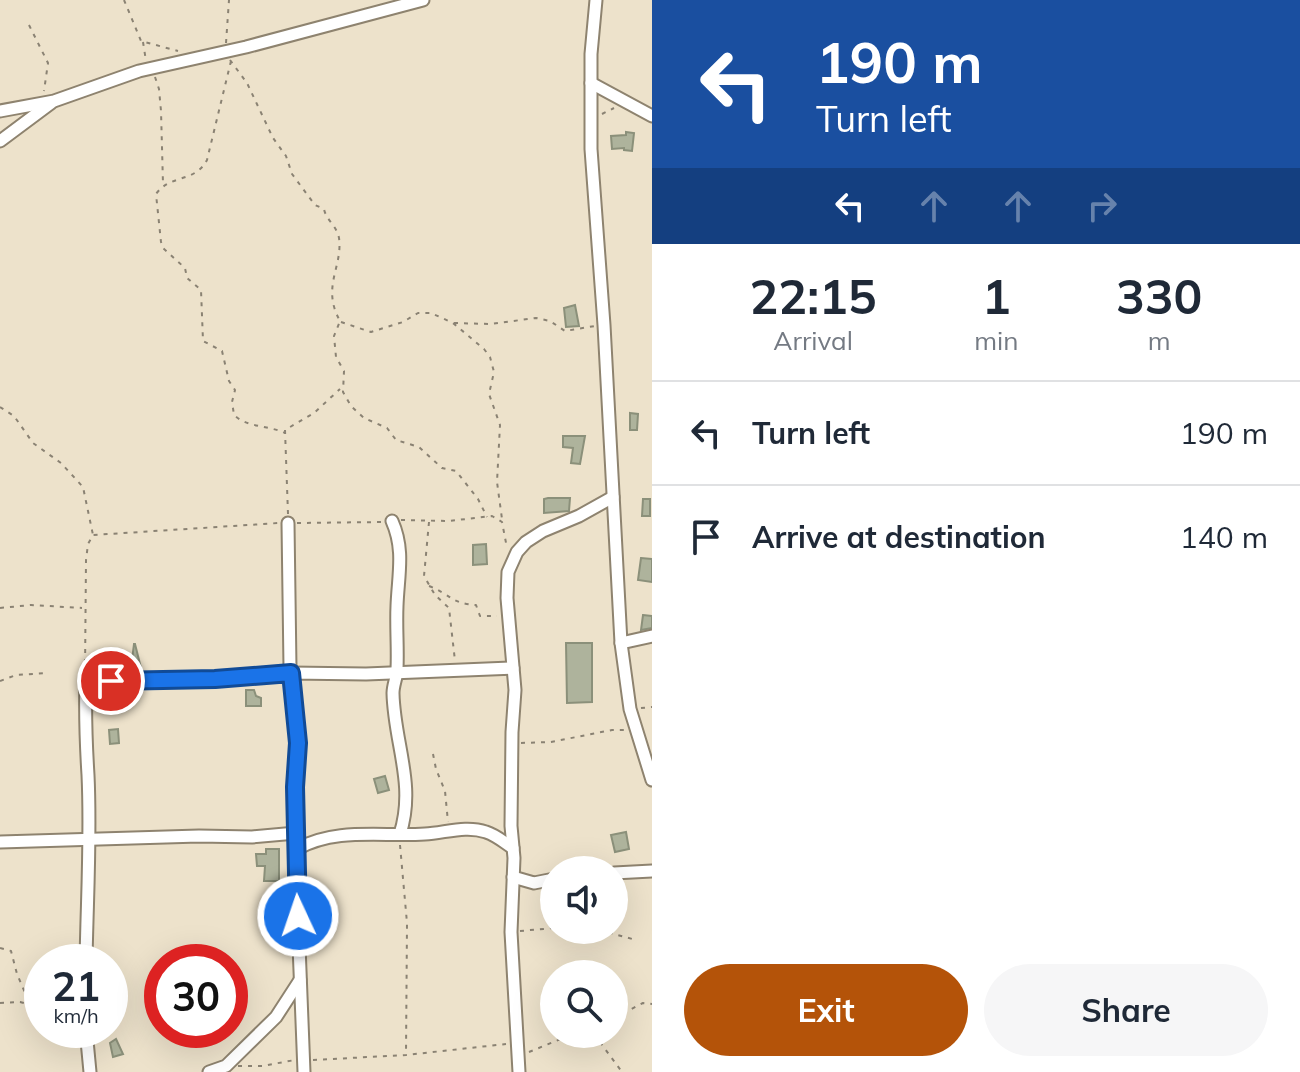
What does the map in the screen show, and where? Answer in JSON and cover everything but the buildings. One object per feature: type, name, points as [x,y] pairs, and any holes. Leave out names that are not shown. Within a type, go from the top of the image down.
[{"type":"street","points":[[0,111],[54,101],[150,68],[186,60],[228,56],[423,0]]},
{"type":"street","points":[[596,0],[591,83],[593,198],[604,325],[621,643],[634,730],[652,780]]},
{"type":"street","points":[[591,83],[652,116]]},
{"type":"street","points":[[0,141],[54,101]]},
{"type":"street","points":[[519,1072],[511,932],[515,690],[507,598],[508,572],[517,552],[526,542],[613,497]]},
{"type":"street","points":[[392,521],[398,536],[400,560],[397,671],[393,689],[408,798],[400,834]]},
{"type":"street","points":[[288,523],[291,673],[298,743],[295,787],[304,1072]]},
{"type":"street","points":[[621,643],[652,636]]},
{"type":"street","points":[[86,944],[86,681],[513,668]]},
{"type":"street","points":[[297,849],[309,842],[339,835],[424,834],[468,829],[486,832],[513,848]]},
{"type":"street","points":[[0,842],[252,837],[296,833]]},
{"type":"street","points":[[628,872],[652,871]]},
{"type":"street","points":[[513,877],[540,882]]},
{"type":"street","points":[[209,1072],[226,1066],[276,1017],[301,979]]},
{"type":"street","points":[[88,1048],[90,1072]]},
{"type":"path","points":[[124,0],[159,89],[163,184],[155,196],[161,246],[183,267],[188,280],[201,290],[203,341],[222,351],[229,381],[235,390],[232,402],[234,415],[247,424],[268,426],[285,433]]},
{"type":"path","points":[[163,184],[194,175],[207,160],[228,56],[229,0]]},
{"type":"path","points":[[29,25],[48,63],[47,84],[40,104]]},
{"type":"path","points":[[143,42],[175,50],[186,60]]},
{"type":"path","points":[[228,56],[256,99],[292,174],[315,205],[323,207],[337,232],[338,253],[331,284],[340,321],[368,332],[403,322],[418,313],[431,313],[453,323],[484,349],[494,372],[489,394],[500,425],[497,482],[511,564]]},
{"type":"path","points":[[591,122],[627,103]]},
{"type":"path","points":[[453,323],[490,324],[536,318],[550,321],[565,331],[604,325]]},
{"type":"path","points":[[340,321],[334,341],[336,357],[344,371],[342,387],[345,398],[357,413],[383,425],[396,440],[419,447],[442,468],[456,471],[478,499],[487,517]]},
{"type":"path","points":[[288,523],[285,433],[289,426],[307,419],[342,387]]},
{"type":"path","points":[[0,407],[14,416],[33,443],[61,463],[83,487],[93,535],[86,560],[86,681]]},
{"type":"path","points":[[93,535],[178,527],[449,521],[492,516],[502,522]]},
{"type":"path","points":[[429,520],[424,570],[428,585],[449,608],[455,669]]},
{"type":"path","points":[[428,585],[442,591],[456,603],[476,605],[480,616],[510,616]]},
{"type":"path","points":[[0,608],[31,605],[84,608]]},
{"type":"path","points":[[0,681],[16,675],[48,673]]},
{"type":"path","points":[[630,709],[652,707]]},
{"type":"path","points":[[514,744],[570,739],[612,730],[634,730]]},
{"type":"path","points":[[433,754],[445,791],[450,830]]},
{"type":"path","points":[[400,834],[407,946],[406,1055]]},
{"type":"path","points":[[511,932],[540,929]]},
{"type":"path","points":[[628,938],[636,940]]},
{"type":"path","points":[[0,948],[11,951],[24,990]]},
{"type":"path","points":[[0,1003],[24,1003]]},
{"type":"path","points":[[628,1011],[643,1003],[652,1004]]},
{"type":"path","points":[[226,1066],[262,1066],[358,1055],[406,1055],[490,1044],[513,1044],[519,1051],[540,1044]]},
{"type":"path","points":[[604,1048],[622,1072]]},
{"type":"route","points":[[111,681],[272,677],[291,673],[298,743],[295,787],[298,916]]}]
